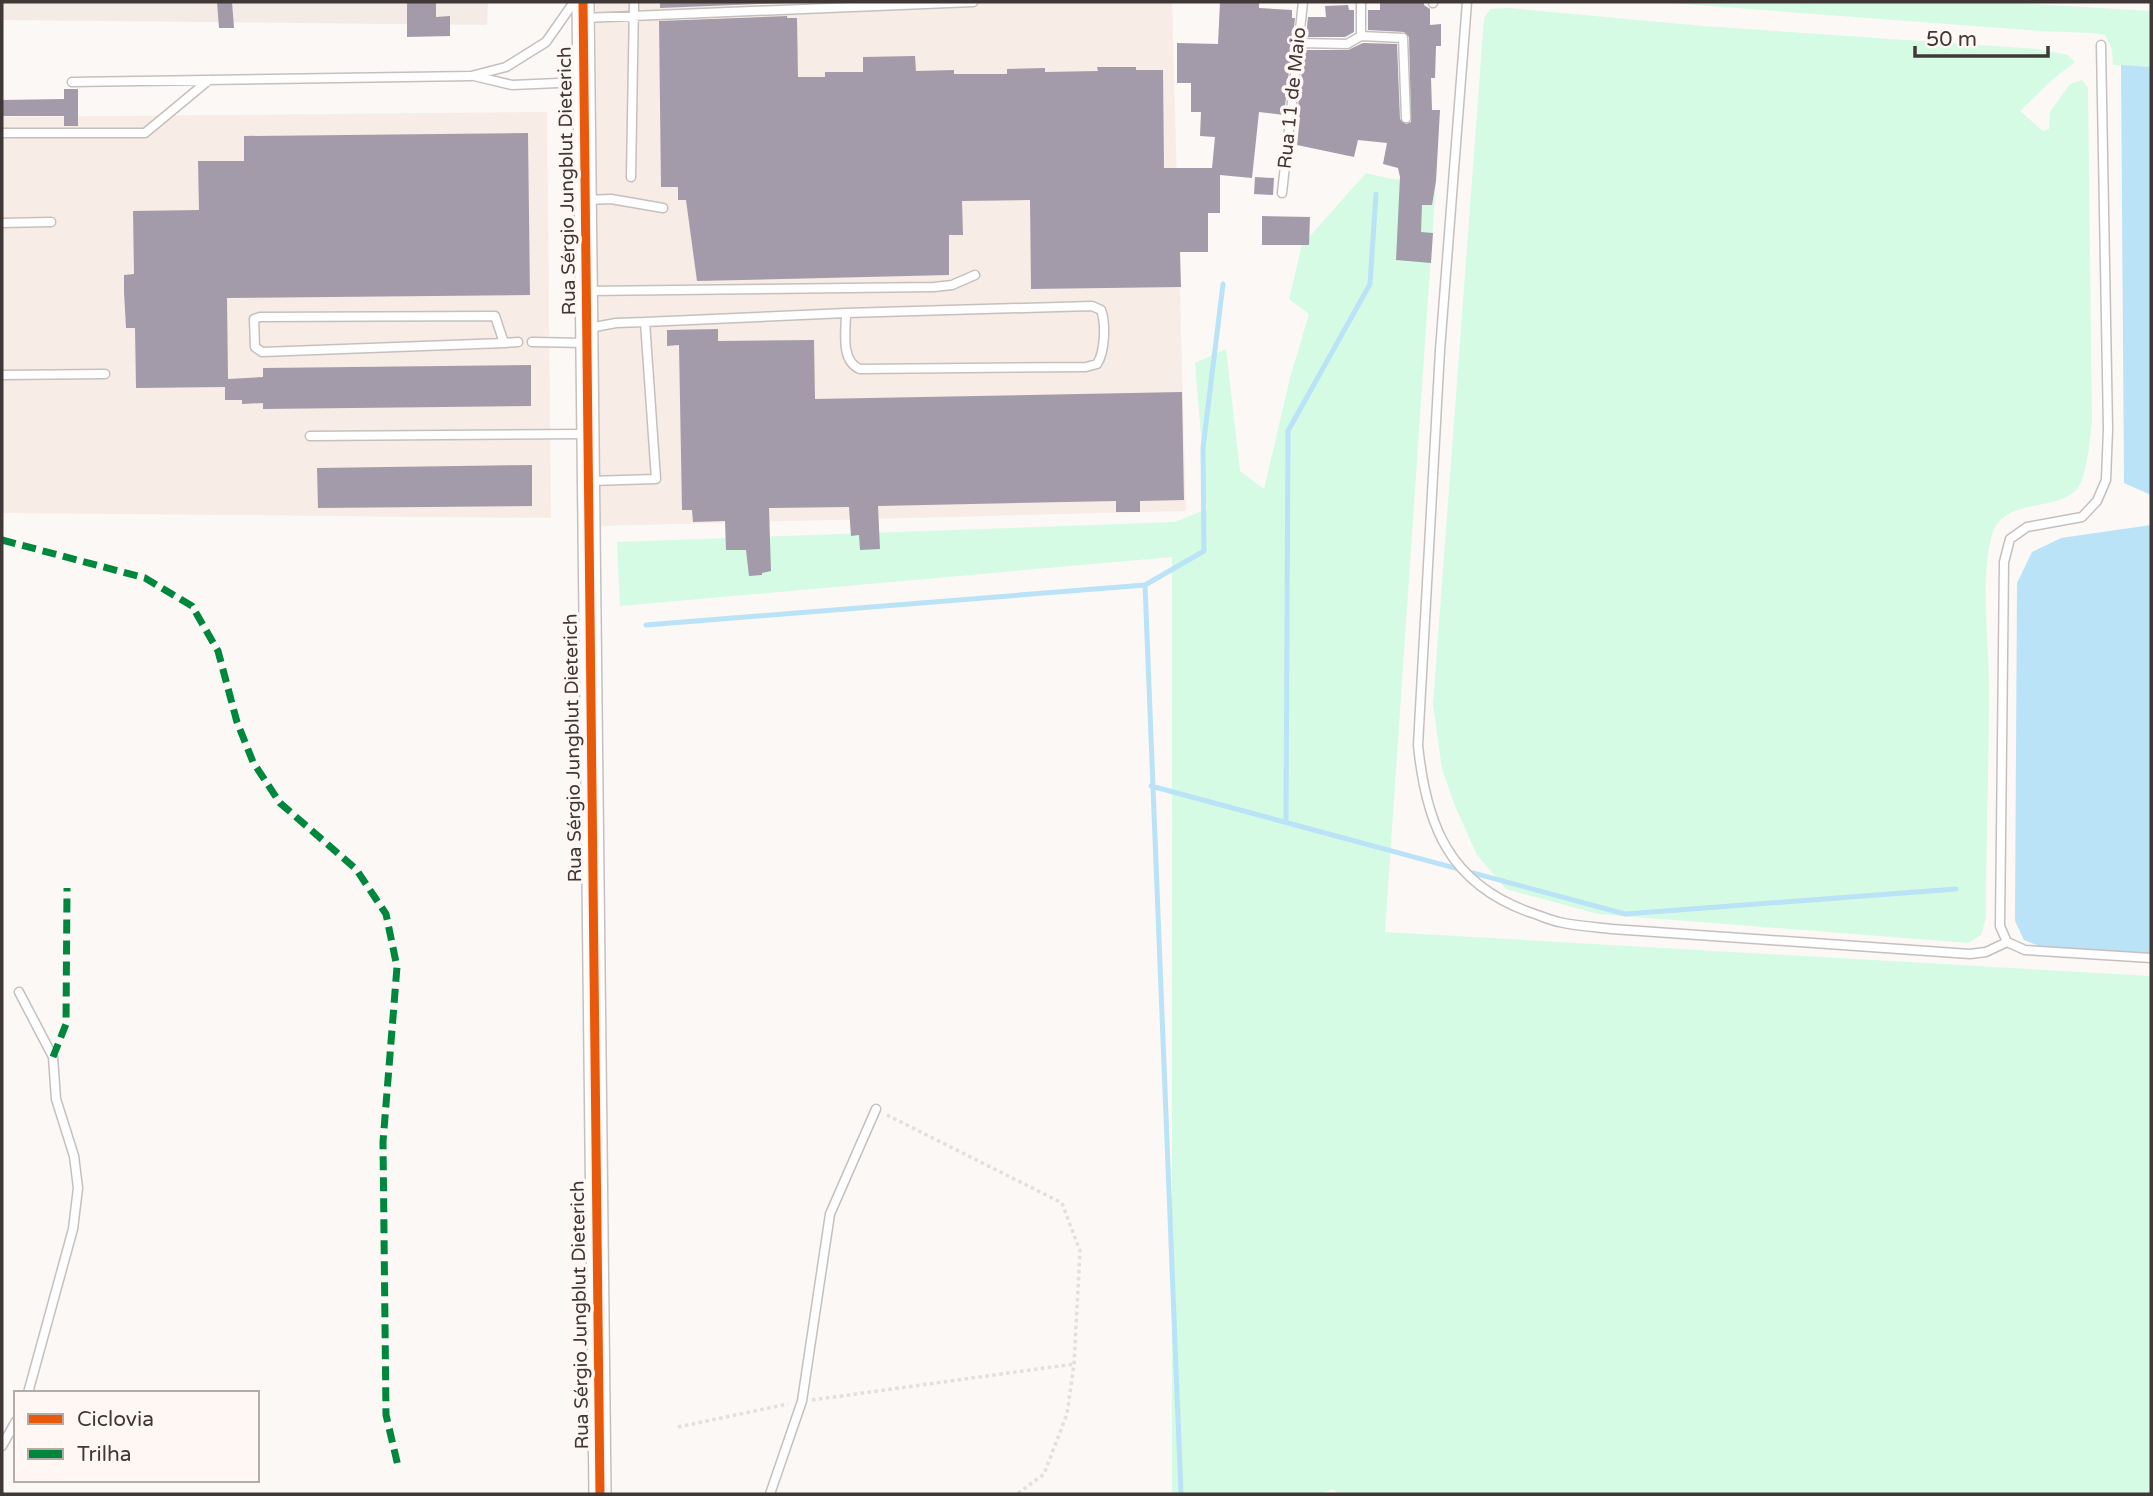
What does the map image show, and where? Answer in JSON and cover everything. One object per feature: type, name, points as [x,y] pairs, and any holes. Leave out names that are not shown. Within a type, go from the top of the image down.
[{"type":"street","name":"Rua Sérgio Jungblut Dieterich","points":[[580,7],[600,1494]]},
{"type":"lane","points":[[632,177],[634,2]]},
{"type":"lane","points":[[471,76],[506,67],[545,42],[580,7],[635,16],[838,4],[973,2]]},
{"type":"lane","name":"Rua 11 de Maio","points":[[1282,193],[1303,2]]},
{"type":"lane","points":[[1361,2],[1361,36]]},
{"type":"lane","points":[[1467,2],[1440,350],[1418,745],[1427,802],[1444,847],[1476,885],[1510,905],[1558,922],[1612,929],[1970,954],[1986,952],[2007,942]]},
{"type":"lane","points":[[1300,43],[1347,44],[1361,36],[1403,38],[1406,118]]},
{"type":"lane","points":[[2101,45],[2108,429],[2106,480],[2097,501],[2082,517],[2027,527],[2010,539],[2004,562],[2000,926],[2007,942],[2025,950],[2151,958]]},
{"type":"lane","points":[[72,82],[471,76],[512,85],[583,82]]},
{"type":"lane","points":[[2,133],[145,133],[209,80]]},
{"type":"lane","points":[[584,200],[611,199],[663,208]]},
{"type":"lane","points":[[2,223],[51,222]]},
{"type":"lane","points":[[585,291],[934,287],[952,285],[975,275]]},
{"type":"lane","points":[[532,342],[586,336],[615,323],[846,313],[1093,306],[1101,310],[1103,317],[1101,357],[1097,364],[1086,367],[860,369],[852,366],[847,357],[846,313]]},
{"type":"lane","points":[[504,343],[495,316],[254,319],[255,347],[262,352],[504,343],[518,342]]},
{"type":"lane","points":[[587,481],[656,479],[645,322]]},
{"type":"lane","points":[[2,375],[105,374]]},
{"type":"lane","points":[[310,436],[587,434]]},
{"type":"lane","points":[[19,992],[53,1057],[56,1099],[74,1156],[78,1188],[73,1229],[29,1391]]},
{"type":"lane","points":[[770,1494],[802,1401],[830,1214],[876,1109]]},
{"type":"lane","points":[[2,1446],[14,1425]]},
{"type":"path","points":[[876,1109],[1062,1203],[1080,1251],[1074,1364],[1068,1414],[1044,1474],[1017,1494]]},
{"type":"path","points":[[678,1427],[802,1401],[1074,1364]]},
{"type":"shaded area","points":[[2,2],[488,2],[487,25],[2,20]]},
{"type":"shaded area","points":[[596,2],[1172,2],[1186,511],[597,526]]},
{"type":"shaded area","points":[[547,112],[551,518],[2,513],[2,117]]},
{"type":"green space","points":[[1657,2],[2000,2],[2151,11],[2151,67],[2113,65],[2112,49],[2105,35],[2093,33]]},
{"type":"green space","points":[[1509,8],[1703,26],[2037,49],[2068,55],[2075,62],[2020,111],[2043,131],[2049,129],[2050,112],[2070,84],[2082,80],[2088,88],[2092,422],[2089,447],[2086,467],[2077,489],[2056,501],[2007,515],[1998,523],[1988,551],[1986,918],[1981,935],[1968,943],[1598,914],[1506,889],[1477,855],[1442,769],[1433,704],[1484,19],[1490,9]]},
{"type":"green space","points":[[1366,173],[1391,179],[1436,181],[1385,932],[2151,976],[2151,1494],[1339,1494],[1333,1489],[1318,1494],[1172,1494],[1172,557],[620,606],[617,542],[1175,522],[1207,509],[1195,363],[1226,349],[1240,471],[1264,489],[1290,378],[1309,314],[1289,299],[1302,245]]},
{"type":"water","points":[[2121,65],[2151,67],[2151,495],[2124,483]]},
{"type":"water","points":[[2151,525],[2151,954],[2044,948],[2024,940],[2015,921],[2017,583],[2032,552],[2061,538]]},
{"type":"building","points":[[217,2],[232,2],[234,28],[219,28]]},
{"type":"building","points":[[407,2],[436,2],[436,17],[450,16],[450,36],[407,37]]},
{"type":"building","points":[[660,2],[786,2],[786,3],[660,8]]},
{"type":"building","points":[[1220,2],[1259,2],[1259,8],[1292,10],[1292,18],[1295,18],[1284,115],[1259,112],[1252,178],[1220,175],[1220,213],[1208,213],[1208,252],[1180,252],[1181,287],[1031,289],[1030,200],[962,201],[963,235],[949,235],[949,275],[697,281],[686,200],[678,200],[678,187],[661,187],[659,21],[787,16],[797,18],[798,77],[825,77],[825,72],[863,72],[863,57],[915,56],[916,71],[954,70],[954,74],[1007,74],[1007,69],[1045,68],[1045,72],[1098,71],[1097,67],[1163,70],[1164,168],[1212,168],[1215,137],[1200,136],[1201,112],[1191,112],[1191,83],[1177,83],[1177,43],[1218,44]]},
{"type":"building","points":[[1380,2],[1424,2],[1430,9],[1430,25],[1441,24],[1441,46],[1436,46],[1435,78],[1431,78],[1432,110],[1440,110],[1436,181],[1432,205],[1422,205],[1421,232],[1433,233],[1431,263],[1396,260],[1400,177],[1398,168],[1383,164],[1387,143],[1358,140],[1354,157],[1297,145],[1300,117],[1297,116],[1304,50],[1348,50],[1363,43],[1397,44],[1400,119],[1406,124],[1411,122],[1409,37],[1404,32],[1368,30],[1368,10],[1380,10]]},
{"type":"building","points":[[1348,5],[1349,10],[1354,10],[1354,32],[1345,37],[1306,37],[1308,17],[1326,17],[1325,6]]},
{"type":"building","points":[[64,89],[78,89],[78,126],[64,126],[64,116],[2,116],[2,100],[64,99]]},
{"type":"building","points":[[528,133],[530,295],[227,298],[228,379],[263,377],[263,368],[531,365],[531,406],[263,409],[263,403],[242,404],[242,400],[225,400],[225,387],[136,388],[135,328],[126,328],[124,292],[124,275],[134,274],[133,211],[199,210],[198,161],[244,161],[244,136]]},
{"type":"building","points":[[1255,177],[1274,178],[1273,195],[1254,194]]},
{"type":"building","points":[[1262,216],[1310,217],[1309,245],[1262,245]]},
{"type":"building","points":[[718,329],[718,341],[814,340],[815,399],[1182,392],[1184,500],[1140,501],[1140,512],[1116,512],[1116,501],[878,506],[880,549],[860,550],[859,535],[851,536],[849,507],[769,508],[771,571],[749,576],[746,550],[726,550],[725,521],[693,522],[692,510],[682,510],[679,345],[667,346],[667,330]]},
{"type":"building","points":[[532,465],[532,506],[318,508],[317,468]]},
{"type":"waterway","points":[[1286,822],[1288,431],[1370,284],[1376,194]]},
{"type":"waterway","points":[[1145,585],[1204,551],[1203,448],[1223,284]]},
{"type":"waterway","points":[[646,625],[1145,585],[1181,1494]]},
{"type":"waterway","points":[[1151,786],[1625,914],[1956,889]]},
{"type":"marked path","points":[[2,540],[145,578],[192,606],[218,651],[237,722],[253,762],[280,803],[356,869],[386,914],[397,967],[383,1142],[386,1415],[398,1466]]},
{"type":"marked path","points":[[53,1057],[66,1024],[67,888]]},
{"type":"cycle path","points":[[583,2],[600,1494]]}]
